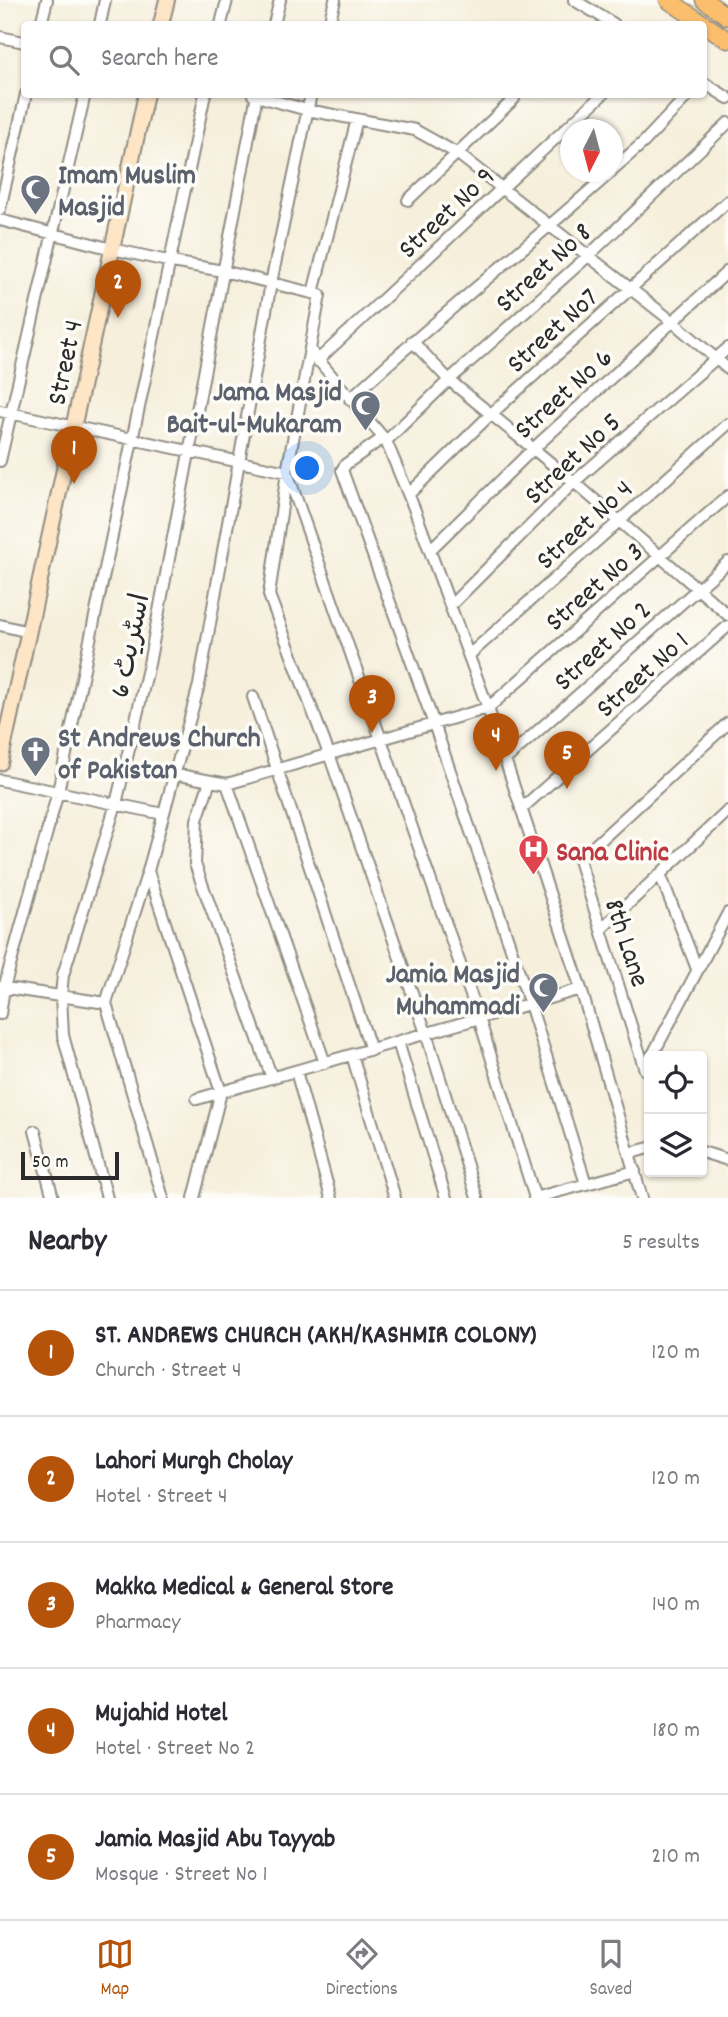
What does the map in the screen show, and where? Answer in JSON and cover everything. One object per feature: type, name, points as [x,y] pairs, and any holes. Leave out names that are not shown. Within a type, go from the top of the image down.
[{"type":"main road","points":[[668,0],[700,21]]},
{"type":"main road","points":[[704,0],[728,17]]},
{"type":"main road","points":[[707,26],[728,40]]},
{"type":"street","points":[[42,21],[47,0]]},
{"type":"street","points":[[101,21],[105,0]]},
{"type":"street","points":[[162,21],[167,0]]},
{"type":"street","points":[[222,21],[227,0]]},
{"type":"street","points":[[275,21],[280,0]]},
{"type":"street","points":[[329,21],[335,0]]},
{"type":"street","points":[[574,0],[609,21]]},
{"type":"street","points":[[0,37],[21,41]]},
{"type":"street","points":[[707,85],[728,98]]},
{"type":"street","points":[[0,209],[25,98]]},
{"type":"street","points":[[0,461],[5,412],[52,234],[84,98]]},
{"type":"street","name":"Street 4","points":[[0,763],[145,98]]},
{"type":"street","points":[[0,1014],[2,987],[58,792],[172,262],[204,98]]},
{"type":"street","name":"اسٹریٹ 6","points":[[107,1198],[63,1035],[63,975],[116,804],[149,664],[254,98]]},
{"type":"street","points":[[265,98],[307,110],[415,130],[458,154],[673,322],[728,369]]},
{"type":"street","points":[[163,1198],[106,1003],[148,871],[199,685],[271,282],[310,98]]},
{"type":"street","name":"Street No 9","points":[[317,361],[599,98]]},
{"type":"street","name":"Street No 8","points":[[623,161],[686,98]]},
{"type":"street","points":[[408,200],[514,99]]},
{"type":"street","points":[[313,293],[357,119]]},
{"type":"street","name":"Street No 8","points":[[434,724],[342,470],[346,464],[384,440],[588,256],[728,123]]},
{"type":"street","name":"Street No 8","points":[[350,399],[412,341],[600,182]]},
{"type":"street","name":"Street No7","points":[[409,494],[490,415],[728,201]]},
{"type":"street","points":[[0,220],[113,249],[223,271],[320,295],[287,472],[270,595],[329,754],[426,1033],[477,1198]]},
{"type":"street","name":"Street No 6","points":[[430,550],[533,449],[728,271]]},
{"type":"street","points":[[412,341],[449,380],[661,555],[728,615]]},
{"type":"street","name":"Street No 5","points":[[450,606],[574,482],[728,348]]},
{"type":"street","points":[[310,350],[384,440],[409,494],[488,708],[581,989],[642,1198]]},
{"type":"street","points":[[5,412],[287,472]]},
{"type":"street","name":"Street No 4","points":[[469,655],[728,424]]},
{"type":"street","points":[[287,472],[479,1018],[535,1198],[635,1171]]},
{"type":"street","name":"Street No 3","points":[[488,708],[728,496]]},
{"type":"street","name":"Street No 2","points":[[505,761],[728,562]]},
{"type":"street","points":[[0,625],[29,632]]},
{"type":"street","name":"Street No 1","points":[[521,809],[728,626]]},
{"type":"street","points":[[253,696],[371,1049]]},
{"type":"street","points":[[174,774],[227,784],[488,708]]},
{"type":"street","name":"8th Lane","points":[[644,1059],[579,860],[728,723]]},
{"type":"street","points":[[434,724],[530,1004],[586,1184]]},
{"type":"street","points":[[0,780],[163,814]]},
{"type":"street","points":[[210,781],[197,820],[195,864],[272,1078]]},
{"type":"street","points":[[227,784],[325,1063]]},
{"type":"street","points":[[601,929],[728,810]]},
{"type":"street","points":[[148,871],[221,1092],[194,1198]]},
{"type":"street","points":[[660,874],[697,969]]},
{"type":"street","points":[[655,1051],[728,913]]},
{"type":"street","points":[[2,987],[106,1003]]},
{"type":"street","points":[[197,1099],[581,989]]},
{"type":"street","points":[[398,1042],[446,1198]]},
{"type":"street","points":[[352,1055],[395,1198]]},
{"type":"street","points":[[296,1071],[331,1198]]},
{"type":"street","points":[[35,1131],[53,1198]]},
{"type":"street","points":[[629,1153],[644,1150]]},
{"type":"street","points":[[707,1154],[728,1160]]},
{"type":"place","name":"Imam Muslim Masjid","points":[[35,216]]},
{"type":"place","name":"Lahori Murgh Cholay","points":[[118,318]]},
{"type":"place","name":"Jama Masjid Bait-ul-Mukaram","points":[[365,433]]},
{"type":"place","name":"ST. ANDREWS CHURCH (AKH/KASHMIR COLONY)","points":[[74,484]]},
{"type":"place","name":"Makka Medical & General Store","points":[[372,733]]},
{"type":"place","name":"Mujahid Hotel","points":[[496,771]]},
{"type":"place","name":"St Andrews Church of Pakistan","points":[[35,779]]},
{"type":"place","name":"Jamia Masjid Abu Tayyab","points":[[567,789]]},
{"type":"place","name":"Sana Clinic","points":[[533,877]]},
{"type":"place","name":"Jamia Masjid Muhammadi","points":[[543,1015]]}]
